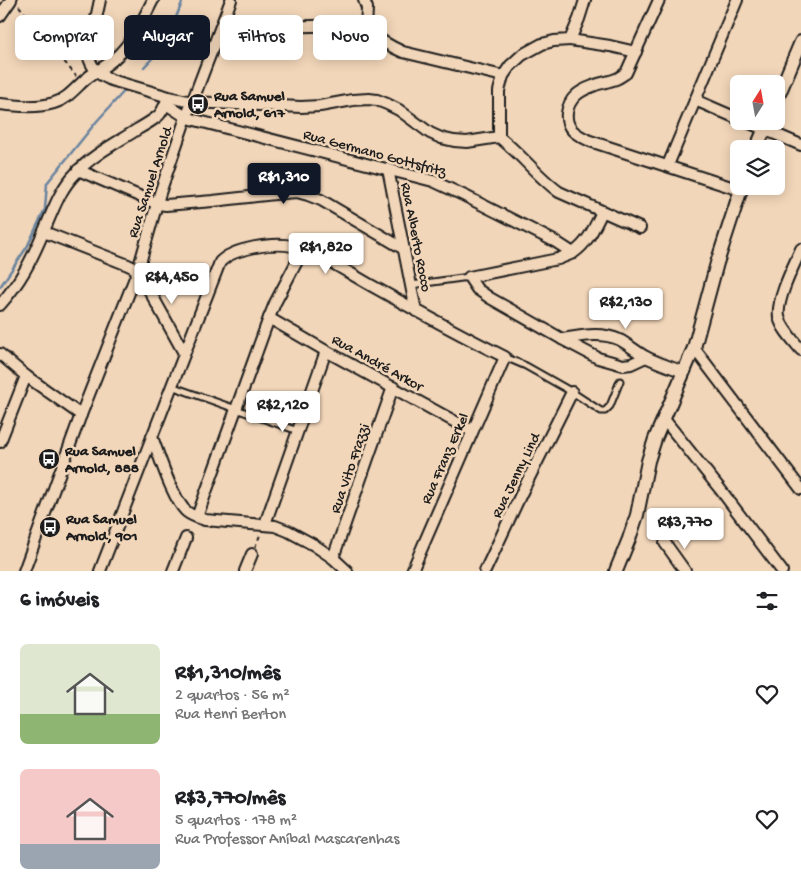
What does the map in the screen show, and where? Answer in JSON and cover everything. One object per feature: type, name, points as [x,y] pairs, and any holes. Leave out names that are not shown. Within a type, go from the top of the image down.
[{"type":"street","points":[[0,16],[13,0]]},
{"type":"street","points":[[100,0],[88,56],[96,72],[111,80],[167,101],[301,107],[320,106],[353,100],[377,100],[399,110],[430,133],[441,138],[468,142],[499,137],[560,192],[640,228]]},
{"type":"street","points":[[0,104],[43,105],[55,103],[67,97],[81,83],[114,59],[128,44],[153,0]]},
{"type":"street","name":"Rua Samuel Arnold","points":[[226,15],[231,0]]},
{"type":"street","points":[[364,0],[367,8],[367,15]]},
{"type":"street","points":[[570,40],[585,0]]},
{"type":"street","points":[[659,0],[626,73],[616,79],[592,86],[575,96],[570,102],[566,118],[569,128],[576,135],[590,141],[730,185]]},
{"type":"street","points":[[668,165],[737,0]]},
{"type":"street","name":"Rua Samuel Arnold","points":[[24,571],[81,415],[138,270],[186,117],[220,30]]},
{"type":"street","points":[[499,137],[499,91],[503,76],[510,66],[522,55],[542,44],[570,40],[636,52]]},
{"type":"street","points":[[785,80],[801,42]]},
{"type":"street","points":[[387,44],[403,52],[503,76]]},
{"type":"street","points":[[695,100],[730,115]]},
{"type":"street","points":[[0,305],[23,275],[44,232],[60,192],[71,178],[93,158],[159,116],[167,101]]},
{"type":"street","name":"Rua Germano Gottsfritz","points":[[167,101],[186,117],[433,181],[556,242],[573,253]]},
{"type":"street","points":[[775,130],[801,145]]},
{"type":"street","name":"Rua Alberto Rocco","points":[[388,169],[416,311]]},
{"type":"street","points":[[78,170],[158,204],[166,205],[297,192],[321,200],[404,249]]},
{"type":"street","points":[[616,571],[637,515],[648,461],[655,439],[694,348],[717,263],[739,195]]},
{"type":"street","points":[[602,212],[587,241],[573,253],[558,259],[469,277],[482,293],[598,358],[623,365],[646,357]]},
{"type":"street","points":[[44,232],[138,270],[184,353]]},
{"type":"street","points":[[100,571],[215,272],[223,258],[230,254],[253,248],[285,245],[303,250],[344,270],[416,311],[505,357]]},
{"type":"street","points":[[801,249],[781,297],[779,315],[781,322],[801,350]]},
{"type":"street","points":[[197,517],[269,318],[303,250]]},
{"type":"street","name":"Rua André Arkor","points":[[269,318],[472,431]]},
{"type":"street","points":[[562,339],[598,334],[608,336],[646,357],[683,372]]},
{"type":"street","points":[[694,348],[801,489]]},
{"type":"street","points":[[265,524],[326,351]]},
{"type":"street","points":[[0,354],[26,376],[81,415]]},
{"type":"street","name":"Rua Franz Erkel","points":[[412,571],[505,357]]},
{"type":"street","points":[[0,442],[26,376]]},
{"type":"street","name":"Rua Vito Frazzi","points":[[333,558],[393,388]]},
{"type":"street","name":"Rua Jenny Lind","points":[[486,571],[522,492],[572,392]]},
{"type":"street","points":[[663,418],[782,571]]},
{"type":"street","points":[[152,437],[177,500],[187,512],[205,520],[275,526],[314,545],[333,558],[347,571]]},
{"type":"street","points":[[173,571],[186,538]]},
{"type":"street","points":[[665,544],[685,571]]},
{"type":"street","points":[[246,571],[252,554]]},
{"type":"lane","points":[[411,285],[469,277]]},
{"type":"lane","points":[[505,357],[526,366],[604,411],[610,406],[620,381]]},
{"type":"lane","points":[[172,386],[298,431]]},
{"type":"path","points":[[13,0],[81,83]]},
{"type":"path","points":[[252,554],[265,524]]},
{"type":"waterway","points":[[144,67],[162,48],[183,0]]},
{"type":"waterway","points":[[0,287],[27,247],[45,209],[47,183],[97,121],[127,88]]},
{"type":"place","name":"Rua Samuel Arnold, 617","points":[[198,104]]},
{"type":"place","name":"Rua Samuel Arnold, 888","points":[[49,459]]},
{"type":"place","name":"Rua Samuel Arnold, 901","points":[[50,527]]}]
